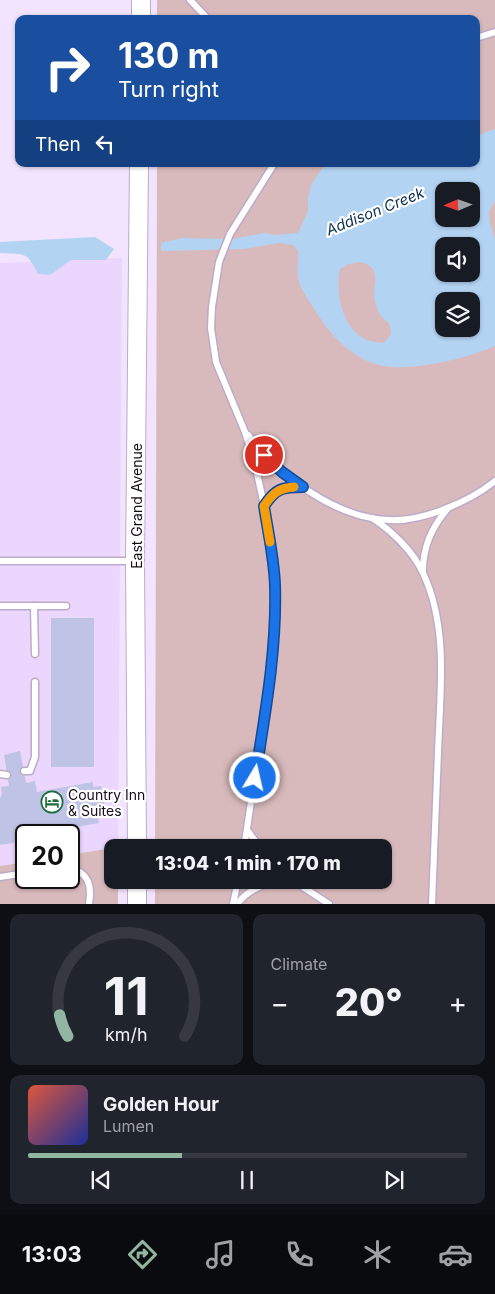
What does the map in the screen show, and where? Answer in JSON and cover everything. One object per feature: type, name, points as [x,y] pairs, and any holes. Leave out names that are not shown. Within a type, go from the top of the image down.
[{"type":"main road","points":[[141,0],[141,15]]},
{"type":"main road","name":"East Grand Avenue","points":[[137,839],[135,561],[139,167]]},
{"type":"main road","points":[[137,889],[137,904]]},
{"type":"lane","points":[[190,0],[204,15]]},
{"type":"lane","points":[[480,37],[495,32]]},
{"type":"lane","points":[[246,839],[271,670],[274,639],[275,583],[264,506],[245,432],[222,380],[213,345],[212,306],[219,262],[230,234],[272,167]]},
{"type":"lane","points":[[245,432],[264,455],[282,472],[303,487],[327,501],[372,518],[384,526],[407,549],[423,572],[436,618],[442,660],[432,904]]},
{"type":"lane","points":[[372,518],[390,520],[428,514],[449,508],[495,482]]},
{"type":"lane","points":[[486,488],[495,486]]},
{"type":"lane","points":[[264,506],[275,492],[283,488],[303,487]]},
{"type":"lane","points":[[423,572],[425,552],[432,529],[449,508]]},
{"type":"lane","points":[[0,561],[135,561]]},
{"type":"lane","points":[[0,606],[66,606]]},
{"type":"lane","points":[[34,606],[34,654]]},
{"type":"lane","points":[[24,772],[30,771],[35,757],[35,682]]},
{"type":"lane","points":[[248,831],[254,839]]},
{"type":"lane","points":[[80,872],[92,891],[89,904]]},
{"type":"lane","points":[[0,877],[15,875]]},
{"type":"lane","points":[[235,904],[237,889]]},
{"type":"lane","points":[[235,904],[255,889]]},
{"type":"lane","points":[[306,889],[329,904]]},
{"type":"shaded area","points":[[157,0],[495,0],[495,904],[155,904],[155,889],[392,889],[392,839],[155,839],[157,167],[480,167],[480,15],[157,15]]},
{"type":"shaded area","points":[[122,258],[118,839],[104,839],[104,849],[80,853],[80,824],[15,824],[15,864],[0,866],[0,263]]},
{"type":"shaded area","points":[[104,849],[104,889],[118,889],[118,904],[0,904],[0,866],[15,864],[15,889],[80,889],[80,853]]},
{"type":"water","name":"Addison Creek","points":[[495,129],[495,201],[489,211],[490,223],[495,239],[495,346],[470,355],[421,366],[391,367],[379,365],[369,362],[344,346],[318,315],[305,295],[298,278],[298,251],[293,245],[279,243],[244,249],[161,251],[161,243],[181,238],[232,239],[264,233],[276,235],[298,233],[308,211],[311,185],[323,167],[480,167],[480,135]],"holes":[[[361,262],[369,265],[375,274],[374,298],[377,308],[391,330],[387,340],[383,343],[369,341],[358,335],[346,319],[340,299],[340,269],[349,264]]]},
{"type":"water","points":[[95,237],[114,249],[106,260],[71,260],[50,275],[38,274],[31,261],[24,255],[0,253],[0,242]]},
{"type":"building","points":[[51,618],[94,618],[94,767],[51,767]]},
{"type":"building","name":"Country Inn & Suites","points":[[20,751],[26,783],[35,781],[37,792],[93,782],[93,787],[101,786],[105,806],[96,806],[99,823],[80,826],[80,824],[15,824],[15,843],[0,845],[1,787],[9,786],[4,755]]},
{"type":"slow traffic","points":[[270,542],[264,506],[275,492],[283,488],[294,487]]},
{"type":"place","name":"Country Inn & Suites","points":[[52,802]]},
{"type":"route","points":[[255,778],[271,670],[275,610],[275,583],[264,506],[275,492],[283,488],[303,487],[282,472],[264,455]]}]
